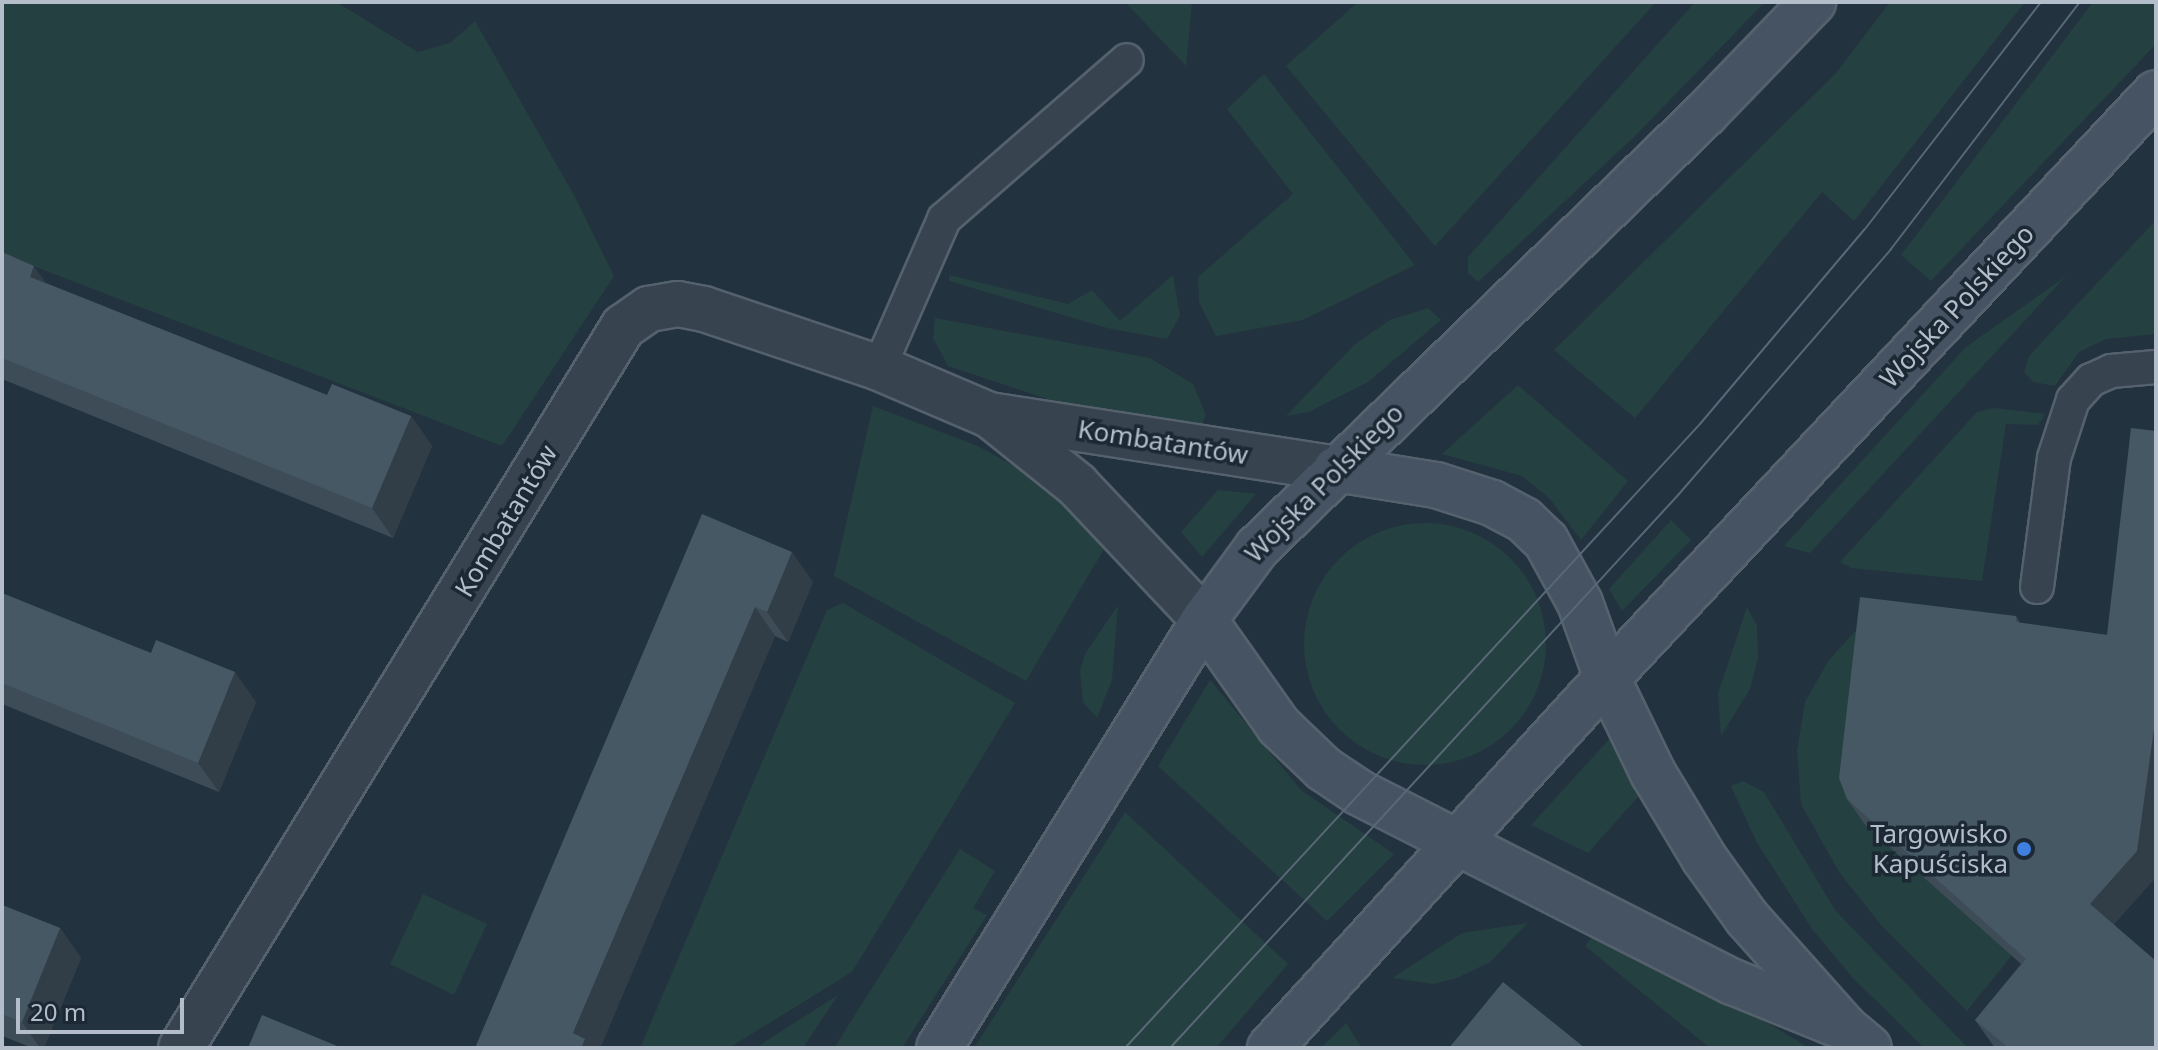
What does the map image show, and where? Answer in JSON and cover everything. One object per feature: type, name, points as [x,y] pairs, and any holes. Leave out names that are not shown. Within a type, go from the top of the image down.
[{"type":"street","name":"Wojska Polskiego","points":[[939,1048],[1204,620],[1257,548],[1705,114],[1813,2]]},
{"type":"street","name":"Wojska Polskiego","points":[[1270,1048],[1607,678],[2156,93]]},
{"type":"street","name":"Kombatantów","points":[[181,1048],[623,327],[649,309],[678,304],[879,368],[989,415],[1336,469]]},
{"type":"street","name":"Kombatantów","points":[[989,415],[1077,485],[1204,620]]},
{"type":"street","points":[[1336,469],[1436,485],[1492,503],[1524,520],[1546,541],[1580,603],[1607,678],[1653,773],[1704,858],[1747,918],[1857,1038]]},
{"type":"street","points":[[1204,620],[1279,726],[1324,769],[1456,842],[1733,982],[1857,1038]]},
{"type":"lane","points":[[879,368],[944,219],[1127,60]]},
{"type":"lane","points":[[2037,587],[2054,458],[2073,400],[2091,380],[2111,371],[2156,367]]},
{"type":"green space","points":[[2,2],[336,2],[418,52],[450,43],[475,21],[575,197],[614,276],[502,446],[2,254]]},
{"type":"green space","points":[[1125,2],[1192,2],[1186,66]]},
{"type":"green space","points":[[1358,2],[1656,2],[1435,246],[1286,66]]},
{"type":"green space","points":[[1695,2],[1765,2],[1634,137],[1478,282],[1468,273],[1468,257]]},
{"type":"green space","points":[[1890,2],[2025,2],[1854,221],[1822,192],[1635,418],[1554,350],[1836,73]]},
{"type":"green space","points":[[2093,2],[2156,2],[2156,44],[1931,281],[1901,255]]},
{"type":"green space","points":[[1264,74],[1415,265],[1303,320],[1216,336],[1199,302],[1198,277],[1293,194],[1227,109]]},
{"type":"green space","points":[[2156,220],[2156,334],[2106,339],[2079,352],[2055,386],[2033,382],[2024,372],[2029,356]]},
{"type":"green space","points":[[949,275],[1068,304],[1092,290],[1120,321],[1173,275],[1180,316],[1167,339],[1107,328],[949,281]]},
{"type":"green space","points":[[2066,276],[1810,553],[1784,546],[1966,347]]},
{"type":"green space","points":[[1428,308],[1441,320],[1368,382],[1309,412],[1286,416],[1355,344],[1390,320]]},
{"type":"green space","points":[[935,318],[1150,358],[1193,384],[1206,415],[1202,424],[1050,400],[948,366],[933,338]]},
{"type":"green space","points":[[1518,385],[1628,481],[1581,540],[1549,498],[1522,476],[1442,454]]},
{"type":"green space","points":[[873,406],[978,446],[1029,474],[1070,507],[1104,549],[1026,681],[834,576]]},
{"type":"green space","points":[[1994,408],[2045,414],[2038,425],[2006,424],[1982,581],[1851,568],[1840,562],[1977,412]]},
{"type":"green space","points":[[1218,490],[1256,494],[1202,557],[1181,532]]},
{"type":"green space","points":[[1671,520],[1691,540],[1622,611],[1609,589]]},
{"type":"green space","points":[[1425,523],[1471,533],[1492,544],[1510,559],[1525,577],[1536,598],[1546,644],[1536,690],[1525,711],[1510,729],[1492,744],[1471,755],[1425,765],[1379,755],[1358,744],[1340,729],[1325,711],[1314,690],[1304,644],[1314,598],[1325,577],[1340,559],[1358,544],[1379,533]]},
{"type":"green space","points":[[843,603],[1015,703],[852,972],[729,1048],[640,1048],[827,610]]},
{"type":"green space","points":[[1118,605],[1112,680],[1097,718],[1083,702],[1080,671],[1085,654]]},
{"type":"green space","points":[[1747,607],[1757,626],[1758,658],[1750,689],[1721,736],[1718,693]]},
{"type":"green space","points":[[1859,627],[1858,804],[1866,826],[2013,954],[1967,1011],[1881,925],[1839,872],[1801,804],[1797,751],[1805,702],[1828,661]]},
{"type":"green space","points":[[1210,680],[1301,790],[1394,854],[1327,921],[1158,766]]},
{"type":"green space","points":[[1613,735],[1645,789],[1588,853],[1531,825]]},
{"type":"green space","points":[[1743,781],[1764,792],[1835,910],[1968,1048],[1924,1048],[1853,978],[1812,929],[1756,841],[1731,786]]},
{"type":"green space","points":[[1125,812],[1288,964],[1216,1048],[974,1048]]},
{"type":"green space","points":[[960,849],[995,871],[973,908],[987,915],[902,1048],[834,1048]]},
{"type":"green space","points":[[423,894],[487,924],[454,995],[390,964]]},
{"type":"green space","points":[[1528,923],[1490,962],[1457,978],[1434,984],[1392,978],[1462,933]]},
{"type":"green space","points":[[1594,935],[1737,1004],[1809,1048],[1710,1048],[1585,946]]},
{"type":"green space","points":[[838,995],[803,1048],[755,1048]]},
{"type":"green space","points":[[1346,1023],[1362,1048],[1321,1048]]},
{"type":"building","points":[[2,252],[34,266],[30,277],[327,395],[332,384],[411,416],[372,508],[2,358]]},
{"type":"building","name":"Targowisko Kapuściska","points":[[2131,428],[2156,431],[2156,714],[2137,851],[2090,904],[2156,961],[2156,1048],[2009,1048],[1975,1020],[2026,959],[1847,799],[1839,778],[1860,597],[2016,616],[2016,622],[2107,635]]},
{"type":"building","points":[[702,514],[792,552],[767,612],[755,607],[573,1033],[585,1039],[581,1048],[475,1048]]},
{"type":"building","points":[[2,593],[151,653],[156,640],[235,672],[198,763],[2,683]]},
{"type":"building","points":[[2,905],[60,928],[22,1022],[2,1014]]},
{"type":"building","points":[[1503,982],[1585,1048],[1449,1048]]},
{"type":"building","points":[[262,1015],[342,1048],[248,1048]]},
{"type":"tram line","points":[[1125,1048],[1700,424],[1865,229],[2041,2]]},
{"type":"tram line","points":[[1170,1048],[1679,494],[1891,249],[2080,2]]},
{"type":"place","name":"Targowisko Kapuściska","points":[[2024,849]]}]
